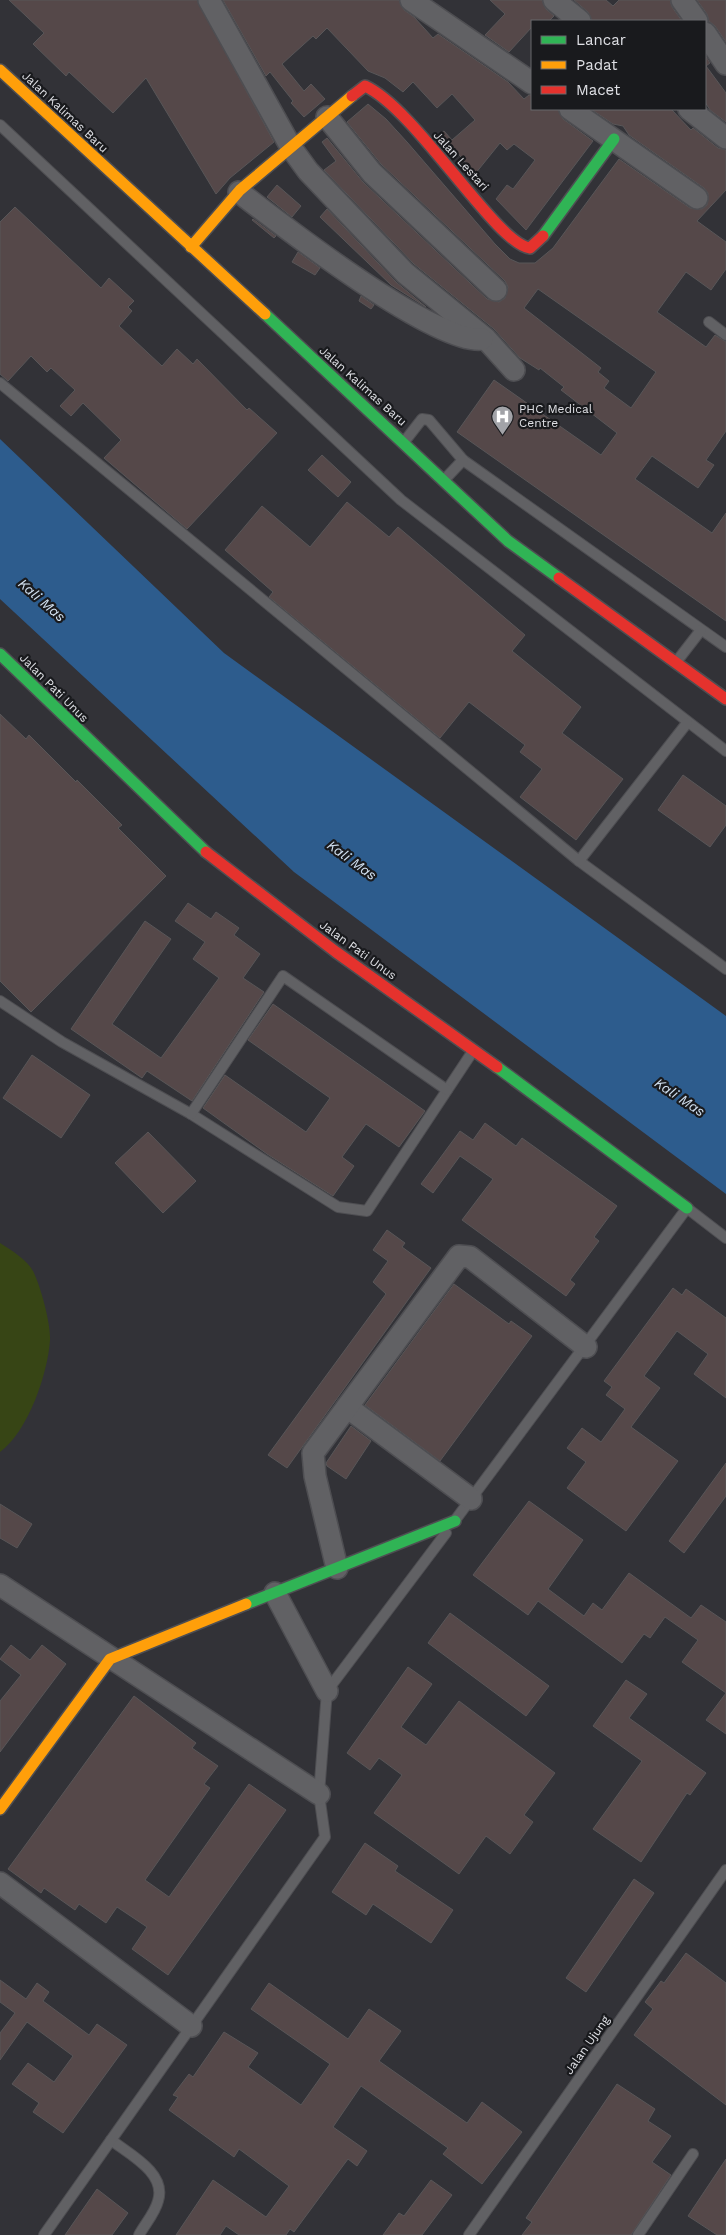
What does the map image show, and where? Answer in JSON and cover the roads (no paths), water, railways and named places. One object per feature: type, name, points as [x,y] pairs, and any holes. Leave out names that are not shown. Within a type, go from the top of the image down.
[{"type":"street","points":[[209,0],[292,148],[308,170],[405,273],[486,339],[514,370]]},
{"type":"street","points":[[411,0],[531,82]]},
{"type":"street","points":[[554,0],[579,20]]},
{"type":"street","points":[[682,0],[696,20]]},
{"type":"street","points":[[706,34],[726,64]]},
{"type":"street","name":"Jalan Kalimas Baru","points":[[0,70],[445,480],[508,541],[726,699]]},
{"type":"street","name":"Jalan Lestari","points":[[327,117],[362,88],[373,87],[402,114],[521,248],[530,248],[542,237],[614,139]]},
{"type":"street","points":[[571,110],[697,198]]},
{"type":"street","points":[[690,110],[726,138]]},
{"type":"street","points":[[191,247],[239,192],[327,117],[372,173],[496,290]]},
{"type":"street","points":[[239,192],[305,244],[388,299],[434,325],[474,340],[486,339]]},
{"type":"street","name":"Jalan Pati Unus","points":[[0,654],[98,750],[215,860],[336,952],[474,1050],[687,1208]]},
{"type":"street","points":[[337,1568],[315,1476],[313,1453],[459,1256],[470,1257],[586,1347]]},
{"type":"street","points":[[347,1407],[471,1499]]},
{"type":"street","points":[[0,1809],[110,1659],[454,1521]]},
{"type":"street","points":[[0,1585],[110,1659],[319,1794]]},
{"type":"street","points":[[275,1593],[327,1691]]},
{"type":"street","points":[[0,1883],[191,2026]]},
{"type":"lane","points":[[0,124],[401,500],[687,723],[726,751]]},
{"type":"lane","points":[[709,322],[726,334]]},
{"type":"lane","points":[[0,383],[579,861],[726,969]]},
{"type":"lane","points":[[404,442],[418,422],[422,419],[429,420],[463,460],[726,647]]},
{"type":"lane","points":[[445,480],[463,460]]},
{"type":"lane","points":[[676,663],[701,630]]},
{"type":"lane","points":[[579,861],[687,723]]},
{"type":"lane","points":[[191,1114],[283,976],[448,1090]]},
{"type":"lane","points":[[0,1001],[62,1042],[191,1114],[338,1206],[367,1211],[474,1050]]},
{"type":"lane","points":[[44,2235],[325,1837],[319,1794],[327,1691],[586,1347],[687,1208]]},
{"type":"lane","name":"Jalan Pati Unus","points":[[687,1208],[726,1238]]},
{"type":"lane","name":"Jalan Ujung","points":[[469,2235],[726,1870]]},
{"type":"lane","points":[[111,2140],[147,2167],[156,2178],[160,2190],[158,2201],[139,2235]]},
{"type":"lane","points":[[638,2235],[693,2154]]},
{"type":"water","name":"Kali Mas","points":[[0,439],[224,653],[726,1016],[726,1194],[294,872],[0,599]]},
{"type":"place","name":"PHC Medical Centre","points":[[503,435]]}]
